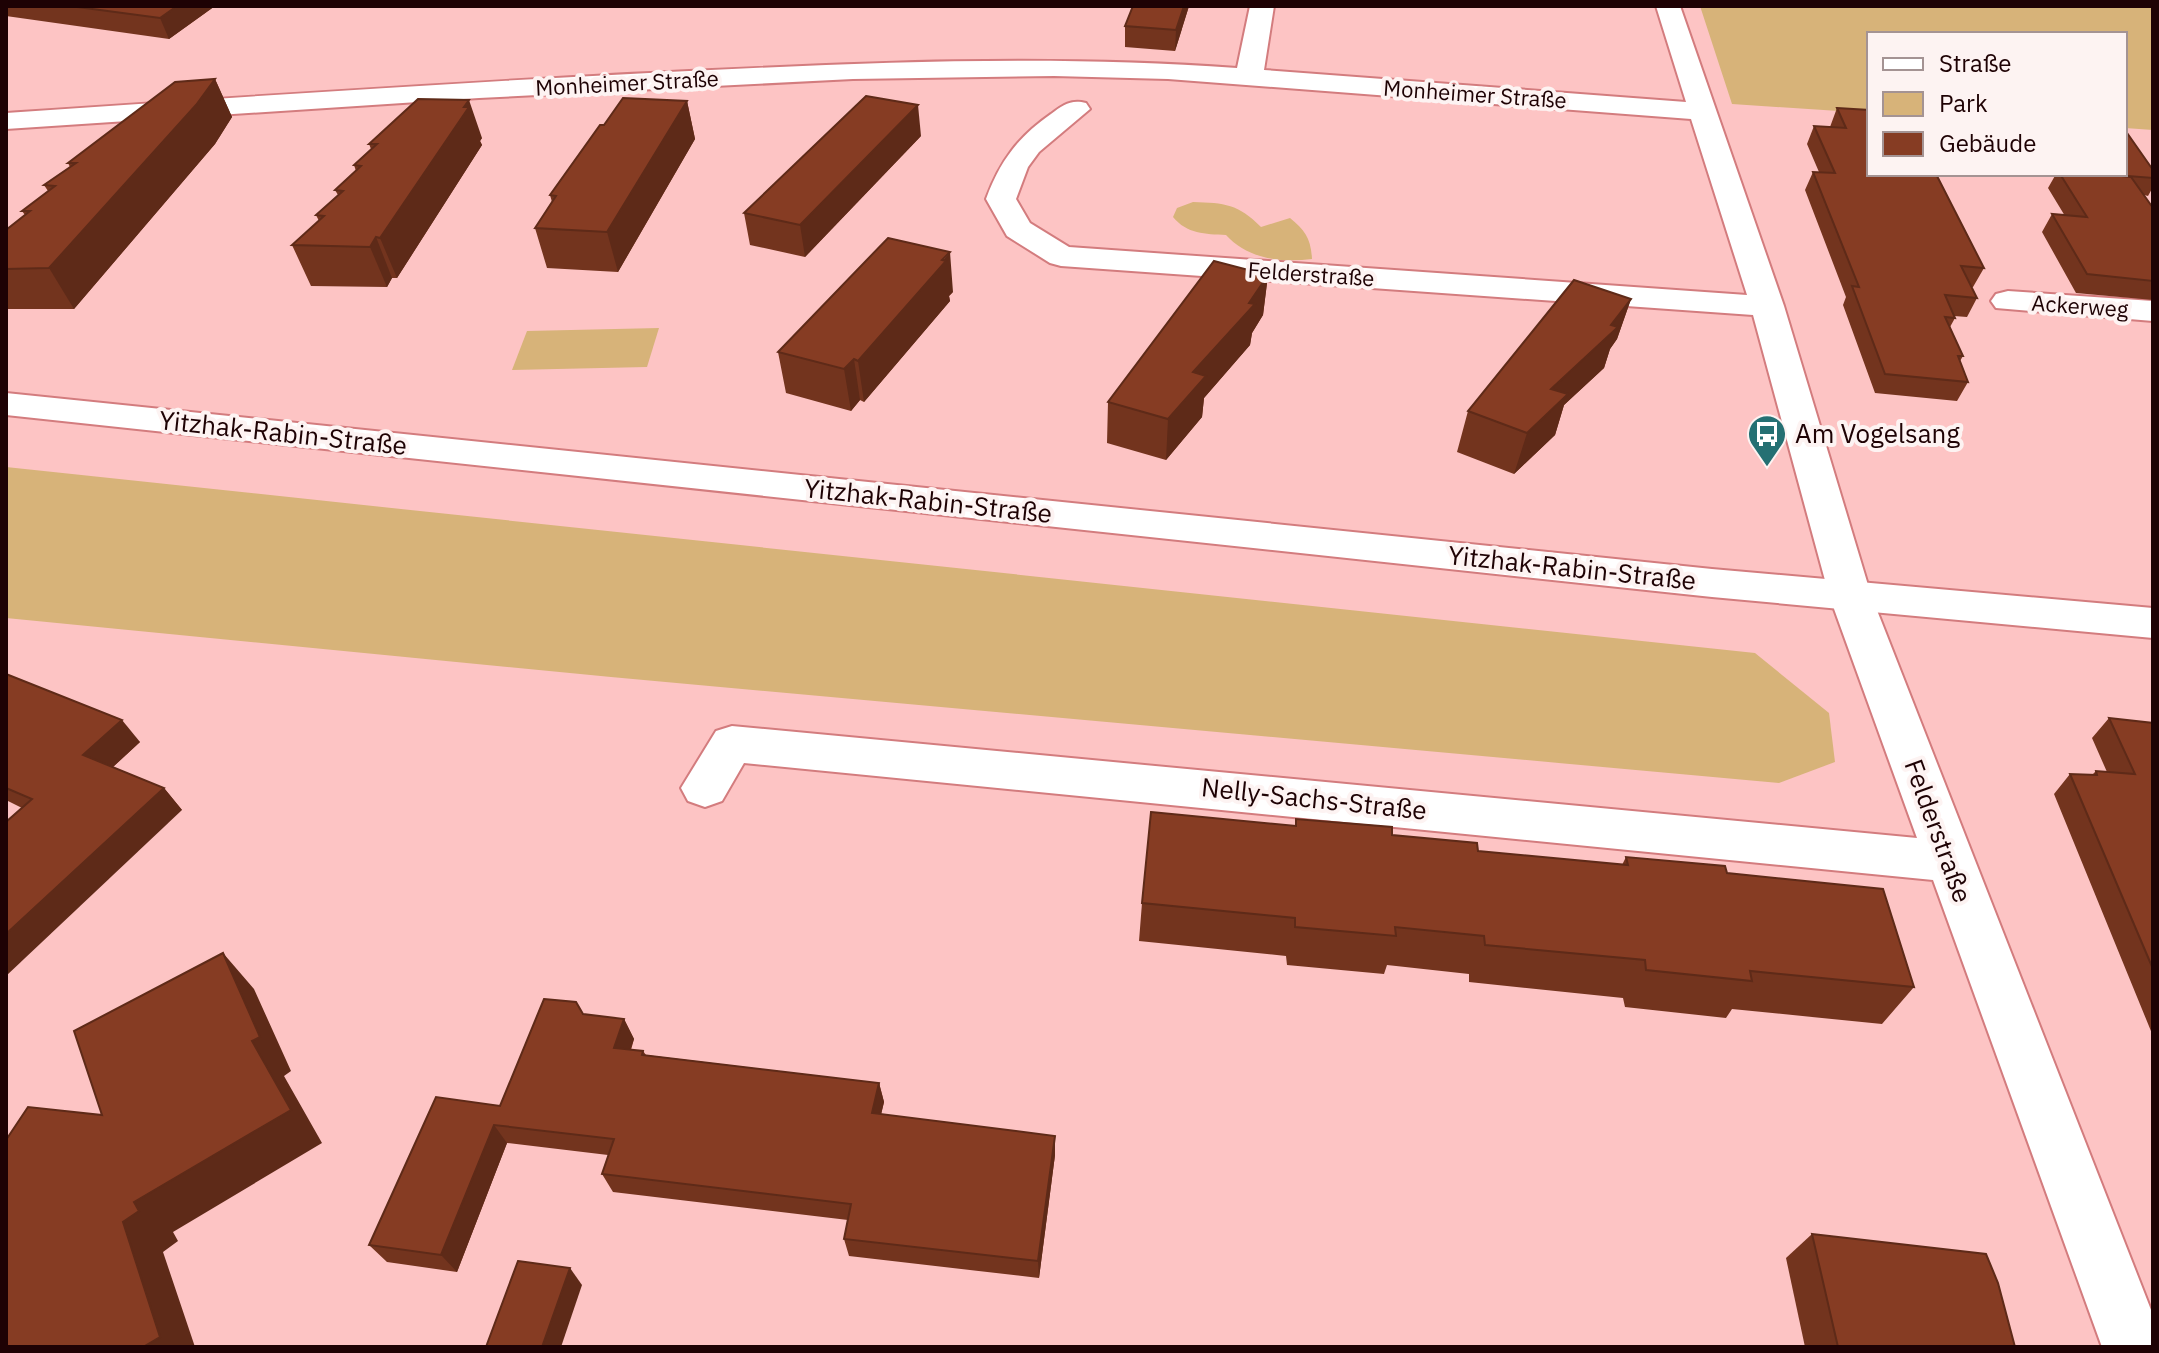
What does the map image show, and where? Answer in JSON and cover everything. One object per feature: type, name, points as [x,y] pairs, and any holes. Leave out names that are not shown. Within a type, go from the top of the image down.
[{"type":"street","points":[[1249,77],[1262,6]]},
{"type":"street","name":"Felderstraße","points":[[1668,6],[1700,111],[1767,306],[1816,487],[1850,595],[2134,1347]]},
{"type":"street","name":"Monheimer Straße","points":[[6,121],[463,90],[853,71],[1054,68],[1249,77],[1700,111]]},
{"type":"street","name":"Felderstraße","points":[[1076,109],[1028,143],[1012,166],[1001,199],[1018,229],[1061,256],[1767,306]]},
{"type":"street","name":"Ackerweg","points":[[2008,301],[2153,311]]},
{"type":"street","name":"Yitzhak-Rabin-Straße","points":[[6,404],[1850,595]]},
{"type":"street","points":[[1850,595],[2153,623]]},
{"type":"street","name":"Nelly-Sachs-Straße","points":[[705,788],[732,744],[1948,861]]},
{"type":"green space","points":[[1700,6],[2153,6],[2153,130],[2127,128],[2127,32],[1867,32],[1867,113],[1732,104]]},
{"type":"green space","points":[[1193,202],[1230,206],[1261,227],[1290,218],[1306,236],[1312,259],[1266,258],[1244,249],[1226,235],[1190,230],[1173,217],[1177,208]]},
{"type":"green space","points":[[659,328],[647,367],[512,370],[527,331]]},
{"type":"green space","points":[[6,467],[1755,653],[1829,713],[1835,762],[1779,783],[611,677],[6,618]]},
{"type":"building","points":[[70,6],[177,6],[160,18]]},
{"type":"building","points":[[1133,6],[1184,6],[1176,30],[1125,26]]},
{"type":"building","points":[[215,79],[196,105],[49,268],[6,269],[6,230],[30,211],[22,211],[55,186],[44,185],[76,163],[68,163],[175,82]]},
{"type":"building","points":[[866,96],[918,105],[800,225],[744,213]]},
{"type":"building","points":[[623,98],[687,101],[607,232],[535,228],[556,196],[550,195]]},
{"type":"building","points":[[418,99],[469,100],[464,107],[469,107],[380,238],[376,237],[370,247],[292,245],[324,216],[316,215],[343,191],[335,190],[361,166],[354,165],[377,144],[369,144]]},
{"type":"building","points":[[1837,108],[1867,110],[1867,176],[1937,176],[1984,268],[1961,266],[1977,298],[1945,295],[1955,318],[1945,317],[1963,356],[1958,356],[1968,382],[1885,374],[1852,286],[1859,287],[1813,172],[1835,173],[1814,126],[1846,128]]},
{"type":"building","points":[[2127,133],[2153,170],[2153,178],[2127,176]]},
{"type":"building","points":[[2061,176],[2131,177],[2153,208],[2153,281],[2087,274],[2052,214],[2087,217]]},
{"type":"building","points":[[888,238],[950,252],[942,260],[946,261],[858,361],[854,359],[844,369],[778,352]]},
{"type":"building","points":[[1214,261],[1268,275],[1249,303],[1255,304],[1193,372],[1206,376],[1168,419],[1108,402]]},
{"type":"building","points":[[1574,280],[1631,299],[1611,325],[1618,327],[1551,389],[1568,394],[1527,433],[1468,411]]},
{"type":"building","points":[[6,674],[122,720],[83,755],[164,788],[6,934],[6,822],[32,799],[6,788]]},
{"type":"building","points":[[2109,718],[2153,723],[2153,969],[2070,774],[2097,775],[2096,771],[2135,774]]},
{"type":"building","points":[[1151,812],[1296,826],[1296,819],[1392,827],[1392,835],[1477,843],[1478,851],[1628,865],[1626,857],[1725,866],[1727,873],[1883,889],[1914,987],[1750,971],[1752,981],[1646,970],[1645,960],[1485,945],[1484,936],[1395,927],[1396,936],[1295,927],[1295,918],[1142,903]]},
{"type":"building","points":[[223,953],[260,1037],[252,1041],[291,1110],[134,1202],[139,1211],[123,1222],[160,1337],[143,1347],[6,1347],[6,1140],[28,1107],[102,1115],[74,1031]]},
{"type":"building","points":[[544,999],[576,1002],[583,1014],[624,1019],[614,1048],[643,1051],[642,1055],[879,1083],[872,1113],[1055,1136],[1038,1261],[844,1239],[851,1204],[602,1174],[614,1139],[494,1125],[441,1255],[369,1245],[436,1097],[500,1106]]},
{"type":"building","points":[[1812,1234],[1986,1254],[1998,1283],[2015,1347],[1838,1347]]},
{"type":"building","points":[[518,1261],[570,1268],[542,1347],[486,1347]]},
{"type":"place","name":"Am Vogelsang","points":[[1767,468]]}]
